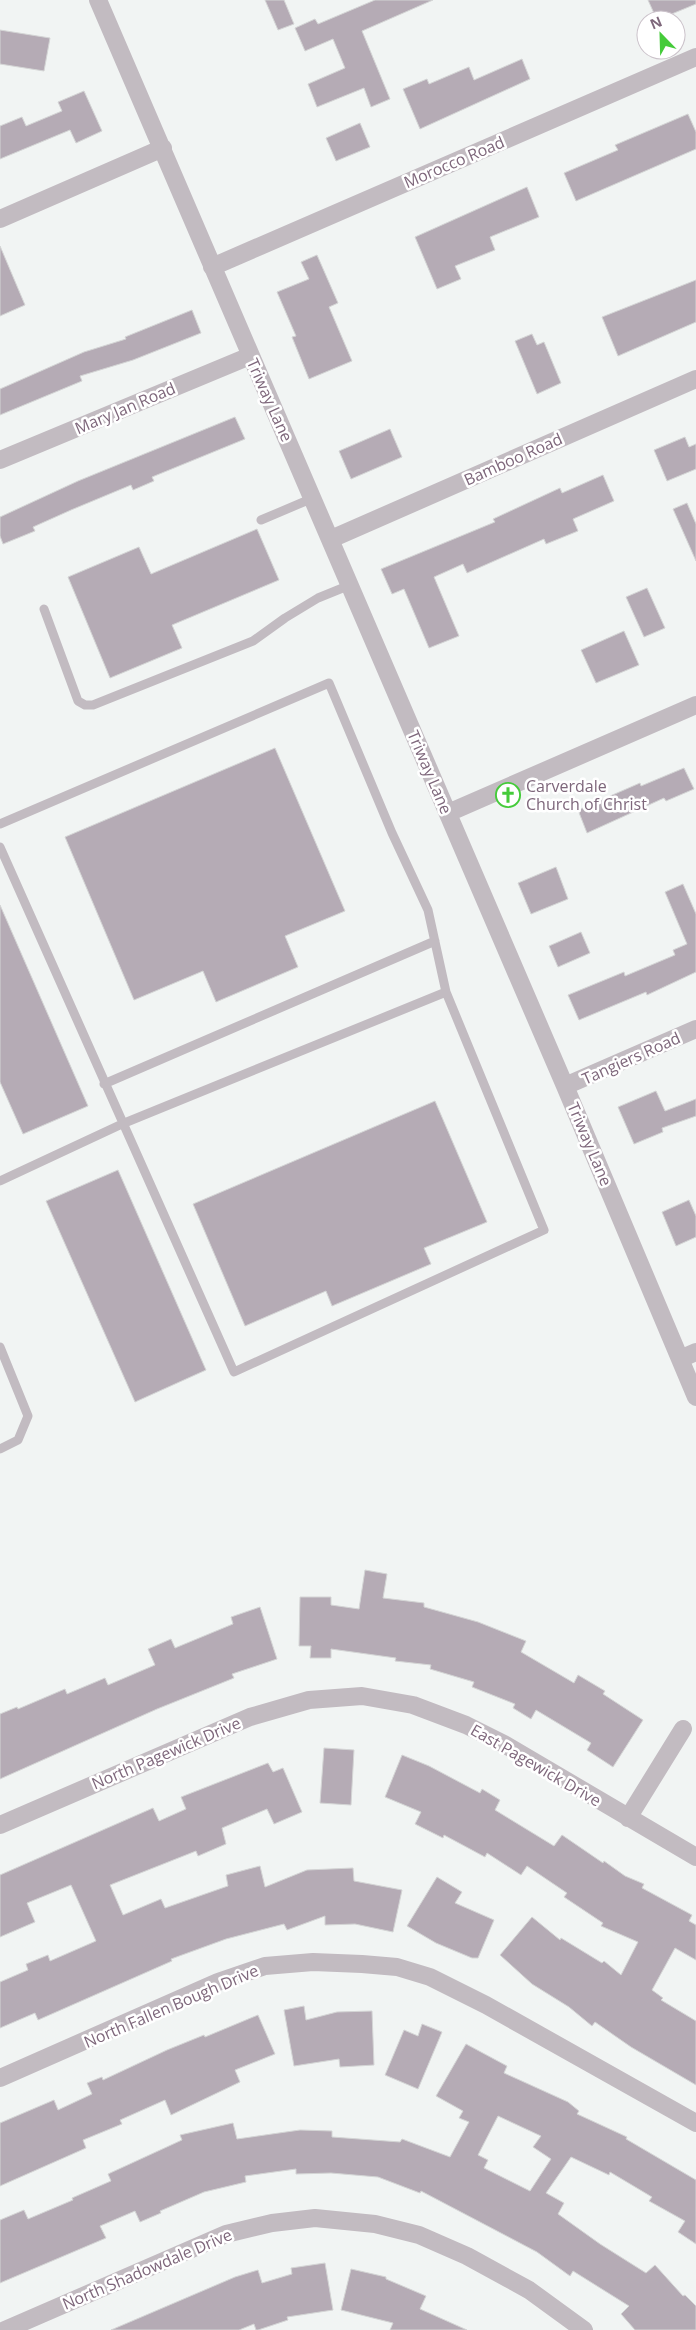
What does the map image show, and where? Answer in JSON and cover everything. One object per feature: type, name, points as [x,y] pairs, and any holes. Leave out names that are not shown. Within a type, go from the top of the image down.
[{"type":"street","name":"Triway Lane","points":[[98,0],[163,148],[250,356],[331,539],[696,1397]]},
{"type":"street","name":"Morocco Road","points":[[212,267],[696,57]]},
{"type":"street","points":[[0,219],[163,148]]},
{"type":"street","name":"Mary Jan Road","points":[[0,460],[250,356]]},
{"type":"street","name":"Bamboo Road","points":[[331,539],[696,379]]},
{"type":"street","points":[[448,813],[696,705]]},
{"type":"street","name":"Tangiers Road","points":[[565,1086],[696,1029]]},
{"type":"street","points":[[680,1359],[696,1352]]},
{"type":"street","name":"East Pagewick Drive","points":[[336,1698],[362,1696],[413,1705],[466,1725],[504,1744],[696,1857]]},
{"type":"street","name":"North Pagewick Drive","points":[[0,1825],[250,1717],[309,1700],[336,1698]]},
{"type":"street","points":[[628,1818],[683,1729]]},
{"type":"street","name":"North Fallen Bough Drive","points":[[0,2078],[218,1982],[265,1966],[313,1962],[397,1967],[430,1977],[486,2005],[696,2124]]},
{"type":"street","name":"North Shadowdale Drive","points":[[5,2330],[226,2234],[272,2223],[315,2218],[375,2224],[419,2234],[467,2256],[529,2290],[584,2330]]},
{"type":"lane","points":[[261,520],[313,498]]},
{"type":"lane","points":[[44,610],[78,700],[85,705],[93,704],[253,642],[285,618],[318,598],[350,584]]},
{"type":"lane","points":[[0,824],[329,683],[392,833],[428,910],[446,992],[544,1230],[234,1372],[0,847]]},
{"type":"lane","points":[[104,1084],[435,941]]},
{"type":"lane","points":[[0,1181],[122,1124],[446,992]]},
{"type":"lane","points":[[0,1347],[28,1416],[18,1440],[0,1449]]},
{"type":"building","points":[[265,0],[284,0],[294,24],[278,30]]},
{"type":"building","points":[[375,0],[433,0],[362,31],[390,99],[371,107],[364,88],[317,107],[308,84],[345,68],[333,39],[305,51],[295,28],[315,19],[318,24]]},
{"type":"building","points":[[648,0],[696,0],[696,4],[681,10],[652,10]]},
{"type":"building","points":[[0,30],[50,38],[44,71],[0,64]]},
{"type":"building","points":[[522,59],[530,79],[420,129],[403,89],[427,79],[429,84],[469,67],[474,80]]},
{"type":"building","points":[[84,91],[102,131],[76,143],[70,130],[0,159],[0,126],[22,117],[26,126],[62,111],[58,102]]},
{"type":"building","points":[[688,114],[696,132],[696,149],[576,201],[564,173],[618,150],[615,145]]},
{"type":"building","points":[[360,123],[370,147],[336,161],[326,138]]},
{"type":"building","points":[[527,187],[539,217],[490,237],[495,250],[455,266],[461,279],[437,289],[415,237]]},
{"type":"building","points":[[0,246],[25,305],[0,316]]},
{"type":"building","points":[[317,255],[338,303],[329,307],[352,361],[309,379],[292,337],[296,336],[277,292],[309,279],[301,262]]},
{"type":"building","points":[[696,280],[696,322],[618,356],[602,317]]},
{"type":"building","points":[[192,310],[201,333],[133,360],[80,376],[82,381],[0,415],[0,389],[84,352],[126,339],[125,337]]},
{"type":"building","points":[[532,334],[537,345],[544,342],[561,383],[537,394],[515,341]]},
{"type":"building","points":[[235,417],[245,439],[152,477],[154,481],[133,490],[131,485],[71,510],[33,527],[35,531],[3,544],[0,536],[0,517],[78,481]]},
{"type":"building","points":[[390,429],[402,457],[351,479],[339,451]]},
{"type":"building","points":[[685,437],[689,447],[696,444],[696,469],[667,481],[654,450]]},
{"type":"building","points":[[603,475],[614,501],[573,519],[578,531],[546,544],[544,539],[467,573],[463,564],[434,577],[459,636],[429,648],[404,589],[392,594],[381,569],[495,522],[493,519],[560,488],[562,493]]},
{"type":"building","points":[[687,503],[696,524],[696,561],[673,509]]},
{"type":"building","points":[[257,529],[279,580],[172,625],[182,648],[110,678],[68,577],[139,547],[151,574]]},
{"type":"building","points":[[647,588],[665,628],[644,637],[626,597]]},
{"type":"building","points":[[624,631],[639,665],[596,683],[581,650]]},
{"type":"building","points":[[275,748],[345,911],[285,936],[298,967],[216,1002],[203,971],[134,1000],[65,837]]},
{"type":"building","points":[[684,768],[694,789],[666,801],[664,798],[587,833],[578,810],[640,783],[641,786]]},
{"type":"building","points":[[556,867],[568,899],[531,914],[518,883]]},
{"type":"building","points":[[683,884],[696,914],[696,972],[647,995],[646,992],[579,1020],[568,995],[624,972],[625,976],[675,955],[673,950],[687,944],[665,892]]},
{"type":"building","points":[[0,905],[88,1106],[23,1134],[0,1082]]},
{"type":"building","points":[[581,932],[590,953],[558,967],[549,946]]},
{"type":"building","points":[[656,1091],[665,1111],[696,1099],[696,1116],[662,1128],[663,1132],[634,1144],[618,1107]]},
{"type":"building","points":[[435,1101],[487,1222],[424,1248],[431,1264],[332,1306],[326,1291],[245,1326],[193,1204]]},
{"type":"building","points":[[118,1170],[206,1370],[135,1402],[46,1201]]},
{"type":"building","points":[[689,1200],[696,1216],[696,1237],[676,1246],[662,1212]]},
{"type":"building","points":[[365,1570],[387,1574],[383,1598],[424,1603],[424,1607],[478,1622],[526,1641],[521,1652],[574,1683],[578,1675],[605,1691],[603,1694],[643,1720],[613,1767],[587,1750],[591,1743],[536,1710],[531,1719],[513,1708],[515,1704],[472,1687],[474,1682],[430,1669],[431,1665],[395,1661],[396,1658],[331,1649],[331,1658],[310,1658],[311,1646],[299,1646],[300,1597],[331,1597],[331,1605],[359,1609]]},
{"type":"building","points":[[260,1607],[277,1659],[232,1674],[234,1678],[157,1709],[0,1779],[0,1714],[17,1707],[18,1709],[65,1689],[67,1694],[105,1678],[108,1685],[155,1665],[148,1649],[171,1639],[175,1648],[233,1624],[231,1617]]},
{"type":"building","points":[[324,1748],[354,1750],[351,1805],[320,1803]]},
{"type":"building","points":[[402,1755],[429,1766],[480,1793],[482,1789],[500,1800],[495,1810],[554,1846],[562,1835],[603,1863],[604,1861],[625,1876],[644,1884],[642,1888],[692,1915],[689,1921],[696,1925],[696,1960],[675,1948],[652,1990],[663,1998],[661,2000],[696,2021],[696,2085],[631,2047],[595,2022],[592,2026],[569,2007],[532,1984],[500,1955],[532,1917],[560,1940],[561,1938],[602,1963],[604,1961],[621,1975],[638,1942],[601,1926],[603,1923],[564,1897],[567,1893],[527,1866],[521,1875],[487,1853],[485,1857],[444,1835],[443,1838],[415,1824],[421,1812],[385,1797]]},
{"type":"building","points":[[268,1763],[273,1772],[283,1768],[302,1812],[274,1824],[267,1809],[222,1828],[226,1844],[198,1856],[196,1851],[110,1885],[123,1915],[161,1899],[165,1908],[228,1886],[226,1875],[260,1866],[265,1887],[307,1870],[353,1868],[354,1881],[402,1890],[393,1932],[355,1924],[325,1925],[325,1916],[287,1930],[284,1924],[226,1939],[171,1959],[172,1961],[38,2020],[35,2013],[0,2028],[0,1982],[28,1970],[26,1964],[48,1955],[50,1961],[96,1941],[71,1885],[27,1903],[35,1922],[0,1937],[0,1875],[153,1808],[159,1821],[186,1809],[181,1797]]},
{"type":"building","points":[[437,1877],[462,1892],[455,1903],[494,1920],[478,1958],[472,1958],[436,1943],[407,1926]]},
{"type":"building","points":[[304,2006],[306,2020],[337,2012],[372,2011],[374,2065],[340,2067],[339,2059],[294,2066],[284,2010]]},
{"type":"building","points":[[258,2015],[275,2054],[235,2070],[240,2082],[171,2115],[165,2100],[120,2120],[122,2124],[83,2140],[86,2148],[0,2186],[0,2123],[54,2100],[58,2110],[92,2094],[87,2083],[102,2077],[103,2080],[167,2050],[204,2035],[205,2037]]},
{"type":"building","points":[[422,2024],[442,2032],[418,2089],[385,2075],[404,2030],[418,2036]]},
{"type":"building","points":[[466,2044],[507,2066],[504,2073],[568,2102],[579,2111],[577,2114],[627,2137],[626,2139],[696,2180],[696,2244],[678,2232],[685,2221],[649,2201],[652,2197],[610,2172],[609,2175],[571,2157],[546,2193],[564,2203],[558,2214],[600,2244],[646,2273],[655,2265],[683,2296],[685,2295],[696,2306],[696,2330],[635,2330],[621,2314],[629,2306],[573,2271],[570,2276],[537,2252],[421,2191],[420,2193],[378,2177],[331,2173],[296,2174],[296,2169],[245,2176],[246,2182],[204,2192],[140,2222],[135,2211],[100,2226],[106,2238],[0,2283],[0,2220],[24,2210],[28,2219],[73,2200],[72,2198],[111,2181],[108,2174],[182,2140],[180,2135],[233,2123],[237,2139],[300,2130],[332,2131],[332,2137],[400,2142],[402,2139],[450,2157],[469,2122],[459,2118],[463,2111],[436,2096]],"holes":[[[498,2116],[541,2136],[533,2147],[551,2159],[530,2191],[484,2168],[488,2160],[478,2155]]]},
{"type":"building","points":[[325,2263],[333,2310],[287,2317],[288,2320],[258,2330],[256,2330],[254,2324],[239,2330],[111,2330],[235,2277],[258,2270],[262,2283],[292,2274],[291,2268]]},
{"type":"building","points":[[351,2269],[386,2277],[386,2279],[426,2296],[420,2309],[467,2330],[390,2330],[393,2323],[341,2310]]},
{"type":"place","name":"Carverdale Church of Christ","points":[[508,795]]}]
